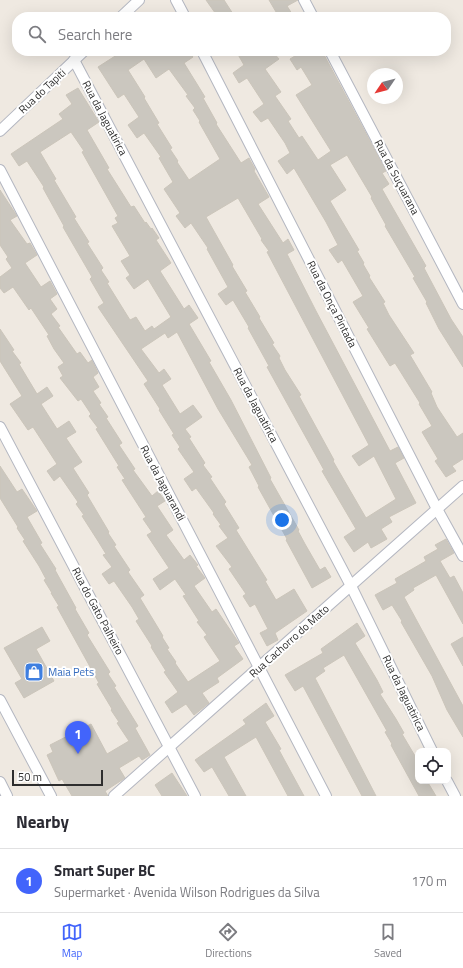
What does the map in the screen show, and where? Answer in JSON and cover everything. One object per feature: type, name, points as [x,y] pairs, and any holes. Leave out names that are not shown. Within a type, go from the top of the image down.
[{"type":"street","points":[[126,12],[139,0]]},
{"type":"street","points":[[176,0],[182,12]]},
{"type":"street","points":[[304,0],[310,12]]},
{"type":"street","name":"Rua do Tapiti","points":[[0,131],[78,56]]},
{"type":"street","name":"Rua da Onça Pintada","points":[[205,56],[437,509],[463,556]]},
{"type":"street","name":"Rua da Suçuarana","points":[[333,56],[463,304]]},
{"type":"street","name":"Rua da Jaguatirica","points":[[74,60],[351,586],[431,748]]},
{"type":"street","name":"Rua da Jaguarandi","points":[[0,170],[326,796]]},
{"type":"street","name":"Rua do Gato Palheiro","points":[[0,427],[195,796]]},
{"type":"street","name":"Rua Cachorro do Mato","points":[[114,796],[170,748],[463,486]]},
{"type":"street","points":[[0,700],[51,796]]},
{"type":"street","points":[[0,782],[7,796]]},
{"type":"street","points":[[449,784],[455,796]]},
{"type":"building","points":[[206,0],[224,0],[232,12],[214,12]]},
{"type":"building","points":[[269,0],[298,0],[287,6],[291,12],[276,12]]},
{"type":"building","points":[[115,56],[193,57],[184,63],[205,97],[203,98],[217,123],[216,124],[241,163],[249,158],[255,169],[254,171],[269,197],[258,204],[283,243],[288,239],[294,250],[287,254],[390,451],[398,447],[404,458],[395,463],[416,503],[389,517],[392,522],[381,529],[387,539],[371,548],[368,542],[354,552],[344,537],[356,529],[322,471],[324,470],[267,367],[269,366],[248,328],[249,327],[233,300],[226,305],[218,294],[228,287],[207,249],[208,248],[191,223],[185,228],[176,216],[180,213],[164,189],[173,182],[159,158],[161,157],[144,133],[137,138],[128,125],[139,117],[124,94],[118,98],[98,67]],"holes":[[[144,59],[156,78],[169,69],[188,95],[186,96],[195,108],[193,110],[220,159],[189,180],[170,149],[172,148],[157,124],[159,123],[144,98],[145,97],[128,70]],[[238,198],[262,239],[261,240],[269,251],[267,252],[369,445],[352,456],[359,466],[374,456],[396,499],[366,518],[333,461],[334,460],[299,396],[301,395],[285,370],[279,358],[280,356],[272,344],[274,343],[245,292],[247,291],[206,217]]]},
{"type":"building","points":[[239,56],[276,56],[279,59],[265,69],[281,92],[275,96],[291,119],[288,121],[299,138],[302,136],[318,160],[331,151],[296,95],[312,85],[301,67],[297,70],[290,59],[295,56],[325,56],[386,171],[382,173],[389,184],[382,189],[426,266],[424,268],[451,319],[463,337],[463,367],[439,329],[426,303],[427,302],[413,278],[415,277],[385,226],[386,225],[371,198],[372,197],[347,155],[330,165],[346,190],[330,201],[359,250],[357,251],[370,276],[369,277],[385,302],[383,303],[389,315],[414,353],[410,355],[432,392],[431,393],[437,407],[457,437],[463,433],[463,459],[452,466],[456,471],[446,477],[435,461],[438,459],[422,432],[432,426],[419,404],[420,403],[395,363],[390,366],[367,329],[369,328],[353,302],[363,296],[342,260],[338,263],[329,250],[338,245],[326,222],[294,168],[287,174],[278,161],[290,153],[285,143],[268,118],[261,122],[253,112],[264,104],[247,78],[239,83],[233,73],[244,65]]},
{"type":"building","points":[[78,88],[99,122],[87,130],[109,168],[107,169],[131,207],[134,206],[145,223],[146,222],[151,229],[152,228],[159,238],[156,240],[171,263],[160,271],[184,309],[189,305],[198,318],[189,324],[211,361],[209,362],[231,400],[271,478],[270,479],[299,530],[298,531],[305,544],[320,570],[325,567],[331,577],[312,588],[258,487],[259,486],[249,467],[252,465],[218,409],[177,332],[168,338],[165,333],[141,349],[159,373],[164,369],[171,379],[162,385],[180,414],[193,405],[202,417],[185,429],[205,463],[203,465],[212,477],[210,478],[226,502],[224,504],[239,528],[236,530],[267,580],[265,581],[276,600],[294,589],[307,611],[275,633],[278,640],[267,646],[260,633],[268,629],[255,604],[250,607],[243,596],[246,594],[229,569],[232,567],[216,546],[228,538],[219,526],[221,525],[213,514],[214,513],[196,488],[192,491],[184,479],[194,472],[178,449],[180,447],[172,435],[174,434],[144,384],[148,381],[98,307],[104,303],[90,279],[92,277],[63,227],[64,226],[43,188],[44,187],[27,161],[19,166],[11,154],[63,119],[59,114],[72,104],[66,95]],"holes":[[[71,132],[84,151],[82,152],[118,216],[115,218],[118,223],[112,226],[130,256],[121,261],[130,275],[126,278],[134,289],[148,279],[171,317],[154,329],[152,326],[145,331],[136,317],[130,320],[107,283],[109,282],[101,270],[103,268],[87,243],[89,242],[74,218],[76,217],[54,180],[56,179],[40,152]]]},
{"type":"building","points":[[0,190],[17,216],[10,220],[27,244],[30,243],[37,255],[25,263],[41,287],[50,281],[57,294],[50,299],[57,309],[51,314],[60,326],[58,327],[77,354],[80,352],[88,363],[92,360],[98,373],[93,377],[99,387],[93,391],[101,403],[99,404],[108,417],[106,418],[122,443],[119,445],[135,469],[133,470],[152,496],[158,491],[165,501],[157,506],[173,530],[166,535],[184,560],[190,555],[198,565],[196,566],[205,578],[194,586],[212,612],[216,609],[239,643],[234,646],[243,659],[217,678],[219,682],[202,693],[209,703],[194,715],[186,704],[172,713],[165,702],[178,692],[164,672],[166,671],[136,621],[139,619],[132,607],[114,581],[109,584],[102,574],[112,567],[103,555],[106,554],[82,516],[84,515],[76,504],[78,502],[60,476],[54,481],[47,471],[57,464],[33,427],[28,430],[10,404],[22,396],[0,361],[0,329],[14,350],[12,351],[21,363],[19,364],[37,394],[47,387],[53,396],[41,404],[57,429],[69,421],[76,432],[66,438],[82,462],[73,468],[89,493],[87,495],[116,545],[114,546],[130,570],[128,572],[144,595],[140,598],[163,636],[162,637],[169,648],[167,649],[176,662],[175,663],[188,682],[220,661],[204,637],[207,635],[197,622],[199,621],[183,596],[186,595],[175,579],[160,590],[153,579],[169,568],[147,535],[152,532],[143,519],[146,517],[122,480],[125,479],[117,467],[119,466],[96,429],[98,428],[89,416],[91,414],[81,399],[78,401],[60,378],[63,376],[58,367],[64,363],[47,336],[49,335],[31,308],[29,310],[13,287],[4,293],[0,288],[0,277],[12,268],[6,259],[8,257],[0,245]]},
{"type":"building","points":[[0,466],[17,492],[22,489],[37,511],[27,517],[42,543],[40,544],[56,569],[55,570],[76,608],[75,609],[89,633],[87,635],[110,672],[108,674],[116,686],[114,687],[138,726],[135,728],[150,755],[142,760],[139,756],[119,768],[125,778],[105,791],[108,796],[72,796],[62,779],[59,781],[47,755],[53,752],[50,745],[91,724],[107,754],[129,741],[117,723],[119,722],[97,684],[99,683],[57,607],[59,606],[44,580],[46,579],[23,541],[25,540],[17,528],[18,527],[0,498]]},
{"type":"building","points":[[446,539],[454,553],[440,561],[450,578],[454,576],[463,593],[463,624],[436,575],[413,588],[414,590],[404,597],[463,706],[463,737],[447,710],[432,676],[401,622],[402,621],[392,605],[383,610],[375,595],[397,583],[395,579],[426,561],[424,557],[438,549],[435,545]]},
{"type":"building","points":[[357,623],[365,636],[355,643],[377,680],[383,692],[380,694],[404,733],[402,734],[415,756],[415,784],[429,784],[436,796],[419,796],[391,745],[392,744],[385,732],[387,731],[344,655],[323,668],[325,671],[315,678],[376,796],[362,796],[303,686],[295,691],[285,675],[323,653],[321,649]]},
{"type":"building","points":[[42,627],[50,641],[36,649],[54,681],[24,698],[15,683],[22,679],[4,648]]},
{"type":"building","points":[[463,637],[463,666],[451,644]]},
{"type":"building","points":[[266,703],[274,716],[265,722],[281,749],[279,750],[304,796],[288,796],[256,737],[224,757],[246,796],[229,796],[212,767],[204,772],[195,760],[246,724],[243,720]]},
{"type":"building","points":[[172,773],[187,796],[162,796],[155,785]]},
{"type":"place","name":"Maia Pets","points":[[34,672]]},
{"type":"place","name":"Smart Super BC","points":[[78,754]]}]
